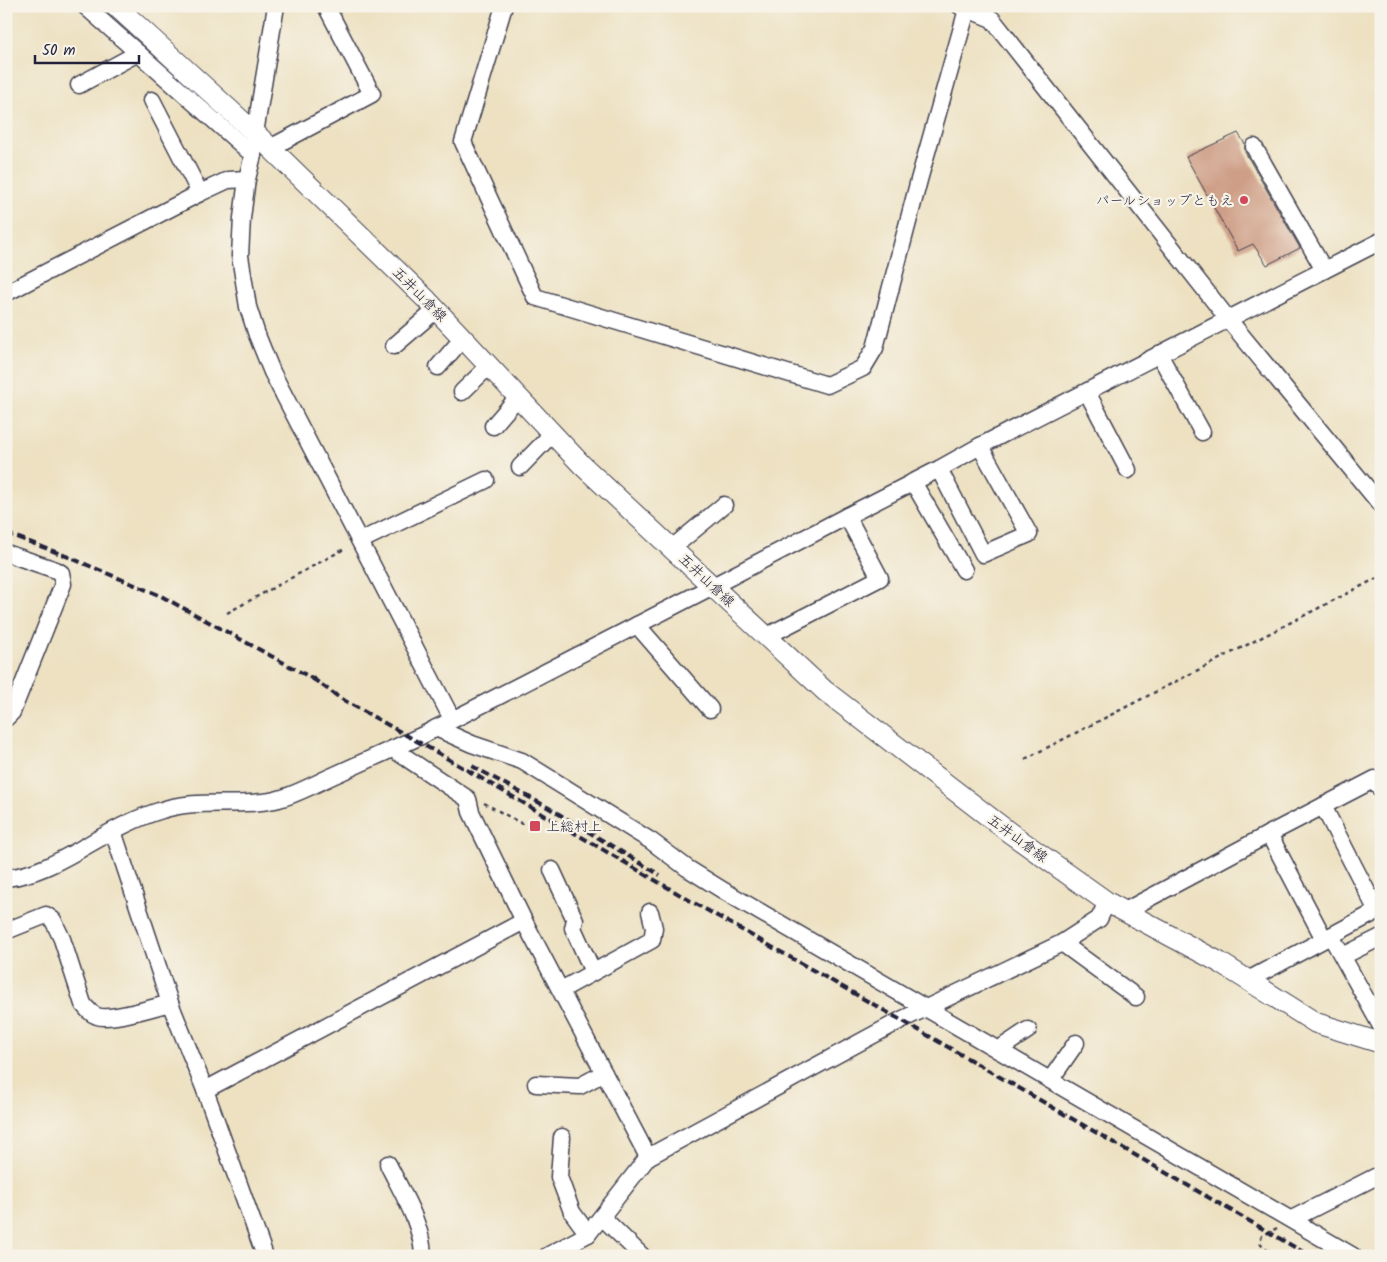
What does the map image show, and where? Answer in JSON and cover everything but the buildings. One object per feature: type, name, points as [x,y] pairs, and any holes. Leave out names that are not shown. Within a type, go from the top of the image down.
[{"type":"main road","name":"五井山倉線","points":[[116,6],[255,133],[262,152],[436,310],[582,465],[825,691],[1010,833],[1115,907],[1219,962],[1316,1023],[1381,1043]]},
{"type":"street","points":[[85,6],[138,53],[262,152]]},
{"type":"street","points":[[255,133],[276,6]]},
{"type":"street","points":[[326,6],[372,94],[262,152],[247,179],[242,218],[240,256],[248,307],[272,372],[452,719]]},
{"type":"street","points":[[504,6],[463,142],[535,298],[827,385],[863,368],[876,348],[918,180],[965,7],[992,19],[1228,319],[1381,505]]},
{"type":"street","points":[[79,85],[138,53]]},
{"type":"street","points":[[152,100],[200,193]]},
{"type":"street","points":[[1254,147],[1324,270]]},
{"type":"street","points":[[6,293],[200,193],[228,180],[247,179]]},
{"type":"street","points":[[6,878],[37,872],[113,831],[162,810],[180,806],[276,800],[393,749],[714,586],[980,446],[1381,241]]},
{"type":"street","points":[[394,346],[436,310]]},
{"type":"street","points":[[438,367],[463,338]]},
{"type":"street","points":[[1159,354],[1202,432]]},
{"type":"street","points":[[462,392],[489,366]]},
{"type":"street","points":[[1087,392],[1128,470]]},
{"type":"street","points":[[493,426],[518,397]]},
{"type":"street","points":[[520,467],[552,434]]},
{"type":"street","points":[[939,469],[983,554],[1029,534],[980,446]]},
{"type":"street","points":[[360,541],[486,480]]},
{"type":"street","points":[[913,482],[964,570]]},
{"type":"street","points":[[672,548],[724,505]]},
{"type":"street","points":[[767,636],[880,578],[847,516]]},
{"type":"street","points":[[6,553],[56,570],[61,573],[63,584],[12,712],[6,718]]},
{"type":"street","points":[[636,625],[710,709]]},
{"type":"street","points":[[436,728],[472,744],[522,761],[651,841],[687,868],[724,891],[1353,1256]]},
{"type":"street","points":[[393,749],[468,799],[471,812],[524,921],[648,1157]]},
{"type":"street","points":[[547,1256],[588,1234],[648,1157],[925,1008],[1062,943],[1115,907],[1269,834],[1375,779],[1381,790]]},
{"type":"street","points":[[1248,980],[1379,910],[1323,806]]},
{"type":"street","points":[[113,831],[170,1003],[205,1090],[265,1256]]},
{"type":"street","points":[[1269,834],[1328,937],[1343,956],[1381,1026]]},
{"type":"street","points":[[552,870],[575,920],[573,928],[593,972]]},
{"type":"street","points":[[561,990],[652,940],[654,928],[650,912]]},
{"type":"street","points":[[6,931],[46,915],[52,920],[62,939],[83,1004],[89,1012],[99,1017],[119,1016],[170,1003]]},
{"type":"street","points":[[205,1090],[524,921]]},
{"type":"street","points":[[1343,956],[1381,937]]},
{"type":"street","points":[[1062,943],[1136,997]]},
{"type":"street","points":[[998,1050],[1028,1030]]},
{"type":"street","points":[[1050,1079],[1076,1043]]},
{"type":"street","points":[[536,1084],[580,1086],[604,1073]]},
{"type":"street","points":[[562,1137],[560,1177],[572,1212],[588,1234]]},
{"type":"street","points":[[388,1164],[416,1221],[423,1247],[423,1256]]},
{"type":"street","points":[[1292,1219],[1381,1174]]},
{"type":"street","points":[[602,1217],[642,1256]]},
{"type":"path","points":[[227,613],[360,541]]},
{"type":"path","points":[[1025,759],[1381,576]]},
{"type":"path","points":[[468,799],[488,804],[526,826]]},
{"type":"path","points":[[1277,1256],[1263,1248],[1260,1240],[1262,1236],[1292,1219]]},
{"type":"railway","points":[[6,533],[161,596],[317,681]]},
{"type":"railway","points":[[312,678],[340,698],[1310,1256]]},
{"type":"railway","points":[[472,766],[549,808],[660,875]]},
{"type":"place","name":"パールショップともえ","points":[[1244,200]]},
{"type":"place","name":"上総村上","points":[[535,826]]}]
